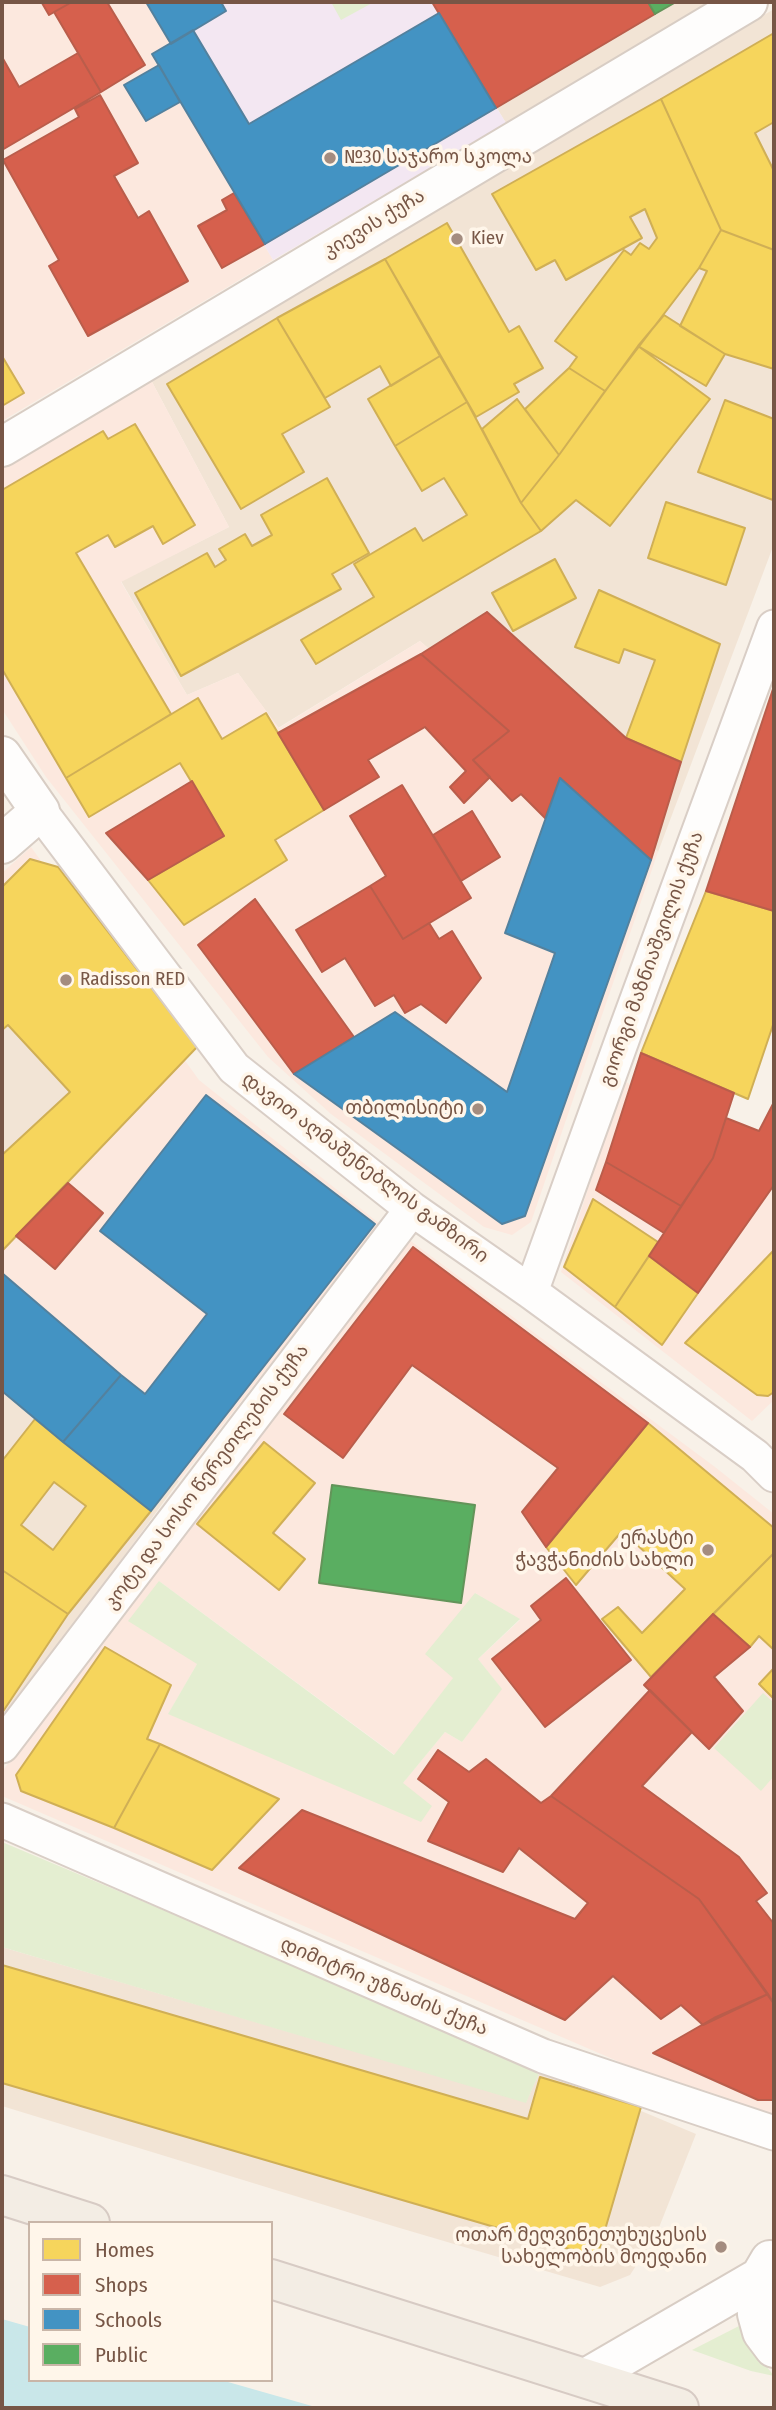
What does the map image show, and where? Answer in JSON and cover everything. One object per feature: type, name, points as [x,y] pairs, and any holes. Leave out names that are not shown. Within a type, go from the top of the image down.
[{"type":"main road","name":"კიევის ქუჩა","points":[[2,447],[748,2]]},
{"type":"main road","name":"დავით აღმაშენებლის გამზირი","points":[[2,756],[40,811]]},
{"type":"main road","points":[[2,844],[40,811]]},
{"type":"main road","points":[[2,2195],[84,2221]]},
{"type":"main road","points":[[767,2266],[756,2295],[757,2314],[762,2332],[774,2348]]},
{"type":"main road","points":[[586,2378],[767,2266]]},
{"type":"main road","points":[[273,2280],[679,2408]]},
{"type":"street","name":"გიორგი მაზნიაშვილის ქუჩა","points":[[531,1292],[774,627]]},
{"type":"street","name":"დავით აღმაშენებლის გამზირი","points":[[40,811],[234,1068],[412,1209],[768,1456]]},
{"type":"street","name":"კოტე და სოსო წერეთლების ქუჩა","points":[[2,1746],[412,1209]]},
{"type":"street","name":"დიმიტრი უზნაძის ქუჩა","points":[[2,1820],[543,2056],[774,2133]]},
{"type":"shaded area","points":[[2,2],[146,2],[171,44],[153,55],[273,260],[2,421]]},
{"type":"shaded area","name":"№30 საჯარო სკოლა","points":[[146,2],[432,2],[506,123],[273,260],[152,54],[171,43]]},
{"type":"shaded area","points":[[432,2],[710,2],[506,123]]},
{"type":"shaded area","points":[[774,9],[774,544],[658,852],[420,641],[278,728],[238,673],[187,695],[121,581],[229,527],[151,380]]},
{"type":"shaded area","points":[[151,380],[229,527],[121,582],[187,695],[238,673],[279,728],[420,641],[658,852],[531,1222],[512,1235],[484,1227],[331,1114],[268,1057],[46,777],[2,709],[2,469]]},
{"type":"shaded area","points":[[31,847],[199,1080],[380,1224],[179,1481],[2,1338],[2,1219],[106,1103],[2,967],[2,873]]},
{"type":"shaded area","points":[[2,967],[106,1103],[2,1219]]},
{"type":"shaded area","points":[[623,1081],[774,1142],[774,1400],[752,1421],[561,1272]]},
{"type":"shaded area","points":[[408,1239],[715,1467],[774,1514],[774,2115],[752,2119],[2,1796],[2,1772],[112,1620]],"holes":[[[159,1581],[395,1755],[454,1678],[475,1593],[520,1620],[478,1659],[501,1689],[462,1742],[445,1732],[402,1784],[169,1713],[197,1664]]]},
{"type":"shaded area","points":[[2,1338],[179,1481],[2,1723]]},
{"type":"shaded area","points":[[2,1947],[526,2102],[541,2069],[696,2134],[656,2235],[630,2275],[600,2287],[2,2106]]},
{"type":"green space","points":[[331,2],[374,2],[341,20]]},
{"type":"green space","points":[[159,1581],[394,1755],[453,1678],[425,1654],[475,1593],[520,1619],[478,1659],[502,1689],[462,1742],[445,1732],[403,1783],[432,1806],[421,1822],[168,1714],[197,1664],[128,1621]]},
{"type":"green space","points":[[763,1693],[774,1703],[774,1776],[761,1791],[714,1748]]},
{"type":"green space","points":[[2,1842],[541,2069],[526,2103],[2,1947]]},
{"type":"green space","points":[[739,2326],[774,2376],[751,2371],[692,2350]]},
{"type":"water","points":[[2,2319],[28,2326],[28,2382],[228,2382],[319,2408],[2,2408]]},
{"type":"building: Homes","points":[[774,33],[774,122],[755,133],[774,171],[774,250],[721,230],[661,99]]},
{"type":"building: Homes","points":[[661,99],[721,230],[699,268],[605,391],[569,368],[577,357],[555,341],[624,250],[631,255],[640,243],[649,249],[657,238],[645,209],[630,217],[642,238],[566,280],[555,260],[536,270],[492,194]]},
{"type":"building: Homes","points":[[447,223],[509,332],[519,326],[543,368],[514,384],[519,392],[476,417],[385,259]]},
{"type":"building: Homes","points":[[721,230],[774,250],[774,369],[725,354],[680,326],[707,271],[699,268]]},
{"type":"building: Homes","points":[[385,259],[440,356],[391,386],[380,366],[325,398],[277,318]]},
{"type":"building: Homes","points":[[664,315],[725,354],[706,386],[638,346]]},
{"type":"building: Homes","points":[[277,318],[330,407],[282,434],[304,472],[241,509],[167,384]]},
{"type":"building: Homes","points":[[638,346],[710,399],[610,526],[576,500],[541,531],[521,503]]},
{"type":"building: Homes","points":[[2,356],[24,393],[2,406]]},
{"type":"building: Homes","points":[[440,356],[467,402],[395,446],[368,399]]},
{"type":"building: Homes","points":[[569,368],[605,391],[559,455],[525,409]]},
{"type":"building: Homes","points":[[517,399],[559,455],[521,503],[482,429]]},
{"type":"building: Homes","points":[[725,400],[774,419],[773,500],[698,472]]},
{"type":"building: Homes","points":[[467,402],[521,503],[541,531],[316,664],[301,640],[374,597],[354,564],[415,528],[423,541],[467,515],[444,478],[422,491],[395,446]]},
{"type":"building: Homes","points":[[135,424],[195,525],[163,544],[153,526],[115,547],[108,535],[76,553],[171,714],[66,778],[2,669],[2,490],[103,431],[108,439]]},
{"type":"building: Homes","points":[[327,478],[369,553],[332,574],[341,589],[181,676],[135,593],[207,553],[215,567],[226,560],[219,549],[245,534],[252,546],[272,535],[261,515]]},
{"type":"building: Homes","points":[[666,502],[745,528],[726,585],[648,558]]},
{"type":"building: Homes","points":[[555,559],[576,598],[513,631],[492,593]]},
{"type":"building: Homes","points":[[599,590],[720,644],[681,762],[626,738],[655,660],[624,649],[619,663],[575,647]]},
{"type":"building: Homes","points":[[198,698],[222,739],[266,713],[324,810],[275,840],[287,860],[184,925],[148,880],[224,836],[180,763],[89,817],[66,778]]},
{"type":"building: Homes","points":[[30,859],[58,867],[197,1047],[2,1251],[2,1155],[70,1092],[8,1025],[2,1030],[2,887]]},
{"type":"building: Homes","points":[[706,891],[774,911],[774,1022],[748,1099],[641,1053]]},
{"type":"building: Homes","points":[[593,1199],[658,1242],[615,1307],[564,1267]]},
{"type":"building: Homes","points":[[774,1250],[774,1392],[768,1396],[757,1395],[685,1343]]},
{"type":"building: Homes","points":[[649,1256],[698,1293],[662,1345],[615,1307]]},
{"type":"building: Homes","points":[[35,1419],[151,1511],[68,1614],[2,1570],[2,1461]],"holes":[[[54,1482],[86,1506],[53,1550],[21,1525]]]},
{"type":"building: Homes","name":"ერასტი ჭავჭანიძის სახლი","points":[[648,1423],[774,1528],[774,1553],[651,1677],[602,1619],[618,1607],[642,1633],[685,1589],[622,1531],[576,1585],[546,1547]]},
{"type":"building: Homes","points":[[264,1442],[315,1483],[273,1533],[305,1559],[279,1590],[197,1524]]},
{"type":"building: Homes","points":[[774,1553],[774,1650],[759,1636],[750,1647],[713,1614]]},
{"type":"building: Homes","points":[[2,1570],[68,1614],[2,1713]]},
{"type":"building: Homes","points":[[105,1647],[171,1685],[147,1739],[160,1744],[114,1828],[21,1791],[16,1775]]},
{"type":"building: Homes","points":[[774,1668],[774,1699],[759,1684]]},
{"type":"building: Homes","points":[[160,1744],[279,1799],[212,1870],[114,1828]]},
{"type":"building: Homes","points":[[2,1965],[528,2119],[540,2077],[641,2107],[597,2257],[2,2083]]},
{"type":"building: Shops","points":[[72,2],[49,15],[42,3]]},
{"type":"building: Shops","points":[[72,2],[107,2],[145,65],[101,92],[54,12]]},
{"type":"building: Shops","points":[[432,2],[648,2],[655,14],[496,108]]},
{"type":"building: Shops","points":[[78,53],[101,92],[2,150],[2,57],[19,87]]},
{"type":"building: Shops","points":[[100,95],[138,163],[114,176],[138,218],[149,211],[188,281],[88,336],[49,266],[59,260],[3,160],[79,117],[75,109]]},
{"type":"building: Shops","points":[[234,193],[265,244],[222,268],[198,226],[227,210],[222,200]]},
{"type":"building: Shops","points":[[487,612],[626,738],[681,762],[651,860],[560,778],[545,818],[521,794],[512,801],[473,760],[509,731],[421,654]]},
{"type":"building: Shops","points":[[421,654],[509,731],[473,760],[490,777],[464,803],[450,787],[466,771],[425,727],[368,760],[379,777],[324,810],[278,733]]},
{"type":"building: Shops","points":[[774,686],[774,911],[706,891]]},
{"type":"building: Shops","points":[[192,781],[224,836],[148,880],[106,833]]},
{"type":"building: Shops","points":[[402,785],[471,898],[403,939],[370,886],[386,876],[350,816]]},
{"type":"building: Shops","points":[[472,811],[500,857],[461,881],[433,835]]},
{"type":"building: Shops","points":[[370,886],[403,939],[429,923],[439,939],[452,931],[481,978],[446,1023],[421,1004],[405,1013],[394,995],[375,1006],[345,958],[322,972],[296,930]]},
{"type":"building: Shops","points":[[255,899],[354,1037],[294,1074],[198,945]]},
{"type":"building: Shops","points":[[641,1053],[734,1093],[713,1158],[681,1206],[606,1162]]},
{"type":"building: Shops","points":[[774,1102],[774,1185],[698,1293],[649,1256],[713,1158],[726,1118],[759,1131]]},
{"type":"building: Shops","points":[[606,1162],[681,1206],[664,1233],[596,1190]]},
{"type":"building: Shops","points":[[68,1183],[103,1213],[55,1269],[16,1236]]},
{"type":"building: Shops","points":[[413,1247],[648,1423],[546,1547],[522,1512],[558,1468],[412,1365],[343,1458],[284,1414]]},
{"type":"building: Shops","points":[[566,1578],[631,1660],[545,1727],[492,1659],[541,1620],[531,1606]]},
{"type":"building: Shops","points":[[713,1614],[750,1647],[714,1677],[743,1711],[709,1749],[644,1685]]},
{"type":"building: Shops","points":[[650,1690],[692,1732],[642,1786],[739,1857],[767,1893],[756,1901],[774,1924],[774,2004],[699,1899],[551,1796]]},
{"type":"building: Shops","points":[[438,1750],[469,1772],[486,1759],[541,1803],[551,1796],[699,1899],[768,1994],[703,2025],[681,2005],[661,2019],[613,1976],[565,2020],[239,1868],[302,1810],[575,1919],[588,1903],[519,1848],[503,1872],[428,1841],[449,1802],[418,1779]]},
{"type":"building: Shops","points":[[768,1994],[774,2004],[774,2100],[758,2100],[653,2053],[714,2018]]},
{"type":"building: Schools","points":[[146,2],[221,2],[226,11],[171,44]]},
{"type":"building: Schools","name":"№30 საჯარო სკოლა","points":[[439,13],[496,108],[265,244],[152,54],[193,30],[249,124]]},
{"type":"building: Schools","points":[[159,65],[180,102],[146,121],[124,85]]},
{"type":"building: Schools","points":[[560,778],[651,860],[525,1216],[502,1224],[294,1074],[395,1012],[507,1092],[555,953],[505,933]]},
{"type":"building: Schools","points":[[206,1095],[375,1224],[151,1511],[63,1442],[121,1375],[145,1394],[207,1314],[100,1231]]},
{"type":"building: Schools","points":[[2,1273],[121,1375],[63,1442],[2,1391]]},
{"type":"building: Public","points":[[648,2],[676,2],[655,14]]},
{"type":"building: Public","points":[[332,1485],[475,1505],[461,1603],[319,1583]]},
{"type":"place","name":"№30 საჯარო სკოლა","points":[[330,158]]},
{"type":"place","name":"Kiev","points":[[457,239]]},
{"type":"place","name":"Radisson RED","points":[[66,980]]},
{"type":"place","name":"თბილისიტი","points":[[478,1109]]},
{"type":"place","name":"ერასტი ჭავჭანიძის სახლი","points":[[708,1550]]},
{"type":"place","name":"ოთარ მეღვინეთუხუცესის სახელობის მოედანი","points":[[721,2247]]}]
